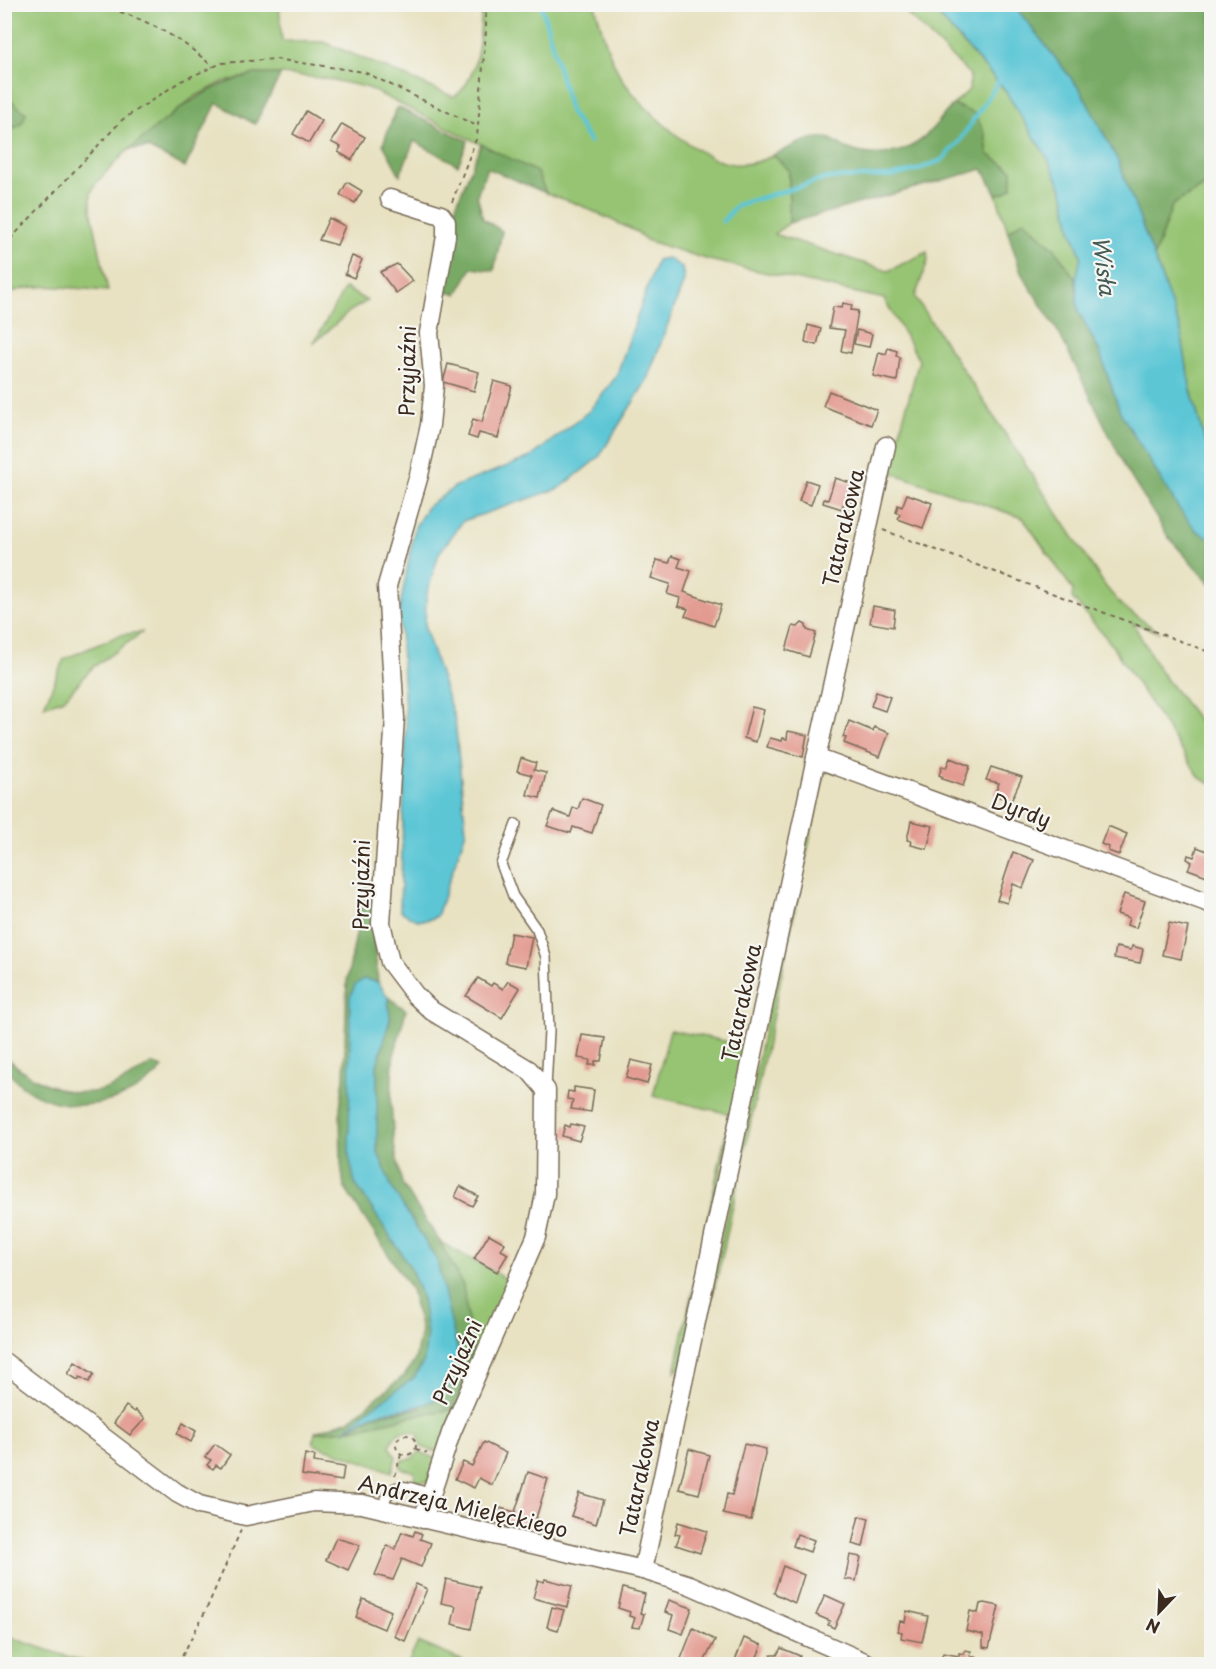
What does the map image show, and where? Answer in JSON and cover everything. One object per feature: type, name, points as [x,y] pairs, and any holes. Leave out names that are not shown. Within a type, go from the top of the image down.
[{"type":"street","points":[[390,199],[441,215],[446,222]]},
{"type":"street","name":"Przyjaźni","points":[[423,1519],[451,1433],[513,1292],[540,1224],[545,1194],[546,1090],[529,1070],[421,1001],[393,968],[382,932],[383,873],[395,718],[387,586],[419,475],[430,425],[434,386],[429,333],[446,236],[446,222]]},
{"type":"street","name":"Tatarakowa","points":[[643,1570],[816,758],[886,446]]},
{"type":"street","name":"Dyrdy","points":[[816,758],[1212,904]]},
{"type":"street","name":"Andrzeja Mielęckiego","points":[[4,1362],[177,1493],[199,1505],[246,1516],[314,1502],[362,1504],[643,1570],[690,1585],[869,1665]]},
{"type":"lane","points":[[516,824],[501,864],[513,896],[537,930],[546,957],[549,1031],[546,1090]]},
{"type":"lane","points":[[382,1509],[386,1493],[392,1488],[405,1486],[431,1494]]},
{"type":"path","points":[[94,4],[128,13],[168,31],[213,67]]},
{"type":"path","points":[[446,222],[477,137],[486,31],[486,4]]},
{"type":"path","points":[[4,246],[122,120],[181,81],[213,67],[246,60],[275,59],[364,72],[477,126]]},
{"type":"path","points":[[868,524],[1212,653]]},
{"type":"path","points":[[392,1488],[401,1454],[396,1442],[399,1436],[409,1434],[416,1442],[416,1449],[408,1455],[401,1454]]},
{"type":"path","points":[[178,1665],[206,1610],[246,1516]]},
{"type":"green space","points":[[5,5],[279,5],[282,41],[324,42],[454,97],[463,89],[474,67],[482,5],[595,5],[610,54],[624,82],[673,132],[688,144],[719,160],[743,164],[773,155],[789,169],[789,223],[774,234],[888,271],[927,252],[928,261],[915,297],[1106,587],[1122,606],[1159,632],[1133,623],[1160,671],[1211,736],[1211,784],[1200,778],[1109,641],[1072,598],[1073,590],[1023,518],[889,472],[919,360],[884,299],[709,260],[646,240],[637,232],[580,205],[546,193],[536,172],[366,87],[321,78],[281,74],[225,81],[194,97],[123,155],[95,184],[91,193],[91,209],[108,291],[42,287],[17,290],[5,295],[4,122],[15,128],[26,113],[5,96]]},
{"type":"green space","points":[[898,5],[929,5],[1004,89],[1047,157],[1063,191],[1071,229],[1081,256],[1076,280],[1056,250],[1024,220],[1008,232],[996,194],[1004,193],[988,154],[985,134],[960,107],[953,105],[969,90],[970,75]]},
{"type":"green space","points":[[1014,5],[1211,5],[1211,182],[1172,205],[1154,257],[1118,161],[1081,91]]},
{"type":"green space","points":[[254,74],[281,74],[255,124],[217,103],[185,167],[148,148],[130,149],[202,94]]},
{"type":"green space","points":[[5,96],[26,113],[22,123],[15,128],[5,122]]},
{"type":"green space","points":[[953,105],[974,113],[985,134],[988,154],[1012,170],[1012,187],[1004,193],[996,194],[983,169],[789,223],[789,170],[773,155],[805,141],[819,138],[829,139],[846,148],[864,153],[892,153],[910,147],[923,138]]},
{"type":"green space","points":[[397,107],[468,141],[458,165],[414,141],[400,175],[383,144]]},
{"type":"green space","points":[[481,144],[537,172],[546,193],[487,168],[477,195],[483,219],[502,231],[494,271],[472,268],[457,294],[443,291],[453,213]]},
{"type":"green space","points":[[1211,182],[1211,454],[1204,439],[1190,386],[1181,331],[1154,257],[1172,205]]},
{"type":"green space","points":[[1024,220],[1056,250],[1076,280],[1078,310],[1099,350],[1120,412],[1211,539],[1211,584],[1169,538],[1127,471],[1059,333],[1021,273],[1008,232]]},
{"type":"green space","points":[[345,288],[367,301],[350,311],[313,344]]},
{"type":"green space","points":[[143,632],[92,668],[64,699],[44,706],[64,659],[120,635]]},
{"type":"green space","points":[[825,767],[723,1253],[695,1367],[816,776]]},
{"type":"green space","points":[[368,874],[378,982],[364,979],[355,1183],[411,1268],[422,1298],[427,1333],[424,1361],[414,1378],[346,1430],[315,1432],[349,1420],[405,1375],[415,1360],[421,1331],[411,1289],[344,1187],[341,1164],[340,1108],[344,1078],[347,980]]},
{"type":"green space","points":[[388,997],[406,1010],[393,1059],[391,1101],[394,1145],[402,1184],[440,1242],[463,1286],[473,1356],[452,1410],[347,1430],[374,1415],[420,1408],[437,1261],[392,1188],[377,1150],[377,1065],[390,1019]]},
{"type":"green space","points":[[670,1030],[746,1045],[683,1364],[675,1372],[730,1114],[653,1096]]},
{"type":"green space","points":[[4,1053],[14,1064],[36,1079],[53,1087],[82,1093],[109,1088],[151,1064],[163,1068],[149,1081],[116,1099],[97,1104],[79,1105],[60,1103],[25,1088],[5,1069]]},
{"type":"green space","points":[[440,1242],[512,1282],[439,1453],[421,1447],[418,1434],[401,1432],[397,1434],[390,1446],[396,1457],[392,1472],[313,1444],[315,1432],[350,1429],[452,1410],[463,1286]]},
{"type":"green space","points":[[420,1452],[437,1459],[429,1482],[414,1480],[415,1472],[400,1468],[402,1460],[411,1459]]},
{"type":"green space","points":[[5,1636],[91,1664],[5,1664]]},
{"type":"green space","points":[[418,1642],[470,1664],[408,1664]]},
{"type":"water","name":"Wisła","points":[[929,5],[1014,5],[1081,91],[1118,161],[1181,331],[1190,386],[1204,439],[1211,454],[1211,539],[1197,531],[1177,506],[1120,412],[1099,350],[1078,310],[1076,280],[1081,256],[1071,229],[1063,191],[1047,157],[1004,89]]},
{"type":"water","points":[[668,258],[682,268],[684,281],[647,380],[599,457],[560,488],[463,521],[439,553],[426,597],[425,628],[455,720],[466,831],[437,916],[427,920],[413,918],[400,910],[406,729],[399,612],[415,527],[427,507],[456,486],[531,457],[589,411],[616,377],[657,260]]},
{"type":"water","points":[[364,979],[378,982],[388,997],[390,1019],[377,1065],[377,1150],[392,1188],[437,1261],[460,1361],[455,1377],[439,1397],[417,1406],[372,1415],[343,1432],[367,1411],[414,1378],[424,1361],[427,1333],[422,1298],[411,1268],[355,1183],[349,1156],[350,997],[355,985]]},
{"type":"building","points":[[306,111],[322,121],[309,143],[293,134]]},
{"type":"building","points":[[342,124],[365,137],[352,160],[338,152],[341,147],[331,142]]},
{"type":"building","points":[[347,182],[362,191],[355,203],[340,195]]},
{"type":"building","points":[[329,218],[345,226],[337,245],[319,240]]},
{"type":"building","points":[[352,256],[362,260],[354,278],[345,274]]},
{"type":"building","points":[[397,264],[413,281],[396,293],[380,272]]},
{"type":"building","points":[[843,303],[852,305],[851,310],[858,311],[851,353],[841,351],[845,330],[829,328],[833,307],[842,308]]},
{"type":"building","points":[[808,325],[821,329],[817,345],[805,342]]},
{"type":"building","points":[[857,330],[872,334],[869,347],[854,344]]},
{"type":"building","points":[[888,348],[897,351],[896,356],[900,357],[897,381],[873,376],[879,352],[886,354]]},
{"type":"building","points":[[448,364],[479,372],[474,391],[443,382]]},
{"type":"building","points":[[494,381],[512,386],[498,438],[479,433],[477,439],[468,436],[473,419],[482,422]]},
{"type":"building","points":[[829,391],[877,410],[871,425],[823,406]]},
{"type":"building","points":[[835,478],[857,485],[849,507],[843,505],[842,509],[823,503],[824,499],[828,500]]},
{"type":"building","points":[[806,480],[818,484],[811,505],[799,501]]},
{"type":"building","points":[[907,494],[932,503],[923,528],[898,519],[900,514],[896,512],[898,505],[902,507]]},
{"type":"building","points":[[672,556],[681,559],[678,567],[691,571],[684,592],[721,605],[714,626],[685,616],[688,609],[678,606],[680,598],[667,594],[670,584],[651,578],[657,560],[669,563]]},
{"type":"building","points":[[873,606],[895,610],[893,627],[870,623]]},
{"type":"building","points":[[802,623],[806,625],[807,630],[816,633],[809,657],[786,650],[793,626],[798,627]]},
{"type":"building","points":[[876,692],[890,697],[885,711],[871,706]]},
{"type":"building","points":[[752,707],[764,710],[756,742],[744,738]]},
{"type":"building","points":[[849,721],[873,731],[874,727],[889,733],[880,757],[844,743],[846,738],[843,737]]},
{"type":"building","points":[[788,731],[807,735],[803,757],[767,747],[770,738],[782,741],[783,738],[787,739]]},
{"type":"building","points":[[521,758],[536,763],[534,770],[546,773],[540,798],[527,795],[532,775],[517,771]]},
{"type":"building","points":[[950,758],[970,766],[963,786],[942,779],[943,777],[939,775],[942,766],[946,768]]},
{"type":"building","points":[[991,767],[1022,777],[1011,801],[994,795],[999,783],[986,780]]},
{"type":"building","points":[[582,798],[601,805],[592,833],[573,827],[571,833],[547,826],[553,811],[570,817],[573,808],[578,809]]},
{"type":"building","points":[[911,821],[933,826],[927,849],[911,845],[912,841],[907,840]]},
{"type":"building","points":[[1108,826],[1127,834],[1119,855],[1108,851],[1109,847],[1101,844]]},
{"type":"building","points":[[1197,847],[1212,853],[1212,865],[1207,876],[1188,869],[1192,862],[1187,859],[1188,855],[1194,857]]},
{"type":"building","points":[[1013,852],[1034,860],[1023,888],[1013,884],[1007,903],[997,900]]},
{"type":"building","points":[[1124,894],[1145,901],[1136,928],[1127,925],[1129,918],[1117,914]]},
{"type":"building","points":[[1169,923],[1188,927],[1181,959],[1162,955]]},
{"type":"building","points":[[511,933],[532,937],[526,967],[505,963]]},
{"type":"building","points":[[1132,946],[1143,949],[1140,963],[1114,958],[1116,947],[1131,950]]},
{"type":"building","points":[[478,978],[491,986],[493,983],[503,989],[508,981],[520,988],[502,1018],[466,996]]},
{"type":"building","points":[[582,1035],[605,1038],[601,1061],[595,1061],[595,1065],[589,1065],[590,1060],[578,1058]]},
{"type":"building","points":[[631,1060],[652,1065],[647,1084],[626,1078]]},
{"type":"building","points":[[574,1087],[594,1090],[591,1112],[571,1109],[573,1100],[567,1099],[568,1091],[574,1092]]},
{"type":"building","points":[[571,1124],[584,1127],[579,1141],[562,1136],[565,1125],[570,1127]]},
{"type":"building","points":[[460,1186],[478,1196],[472,1206],[455,1197]]},
{"type":"building","points":[[489,1234],[505,1243],[501,1250],[508,1254],[497,1272],[474,1259]]},
{"type":"building","points":[[75,1362],[94,1374],[89,1382],[80,1377],[78,1380],[68,1374]]},
{"type":"building","points":[[126,1406],[135,1412],[136,1410],[145,1419],[130,1435],[114,1423]]},
{"type":"building","points":[[183,1423],[196,1431],[191,1442],[177,1434]]},
{"type":"building","points":[[484,1442],[506,1453],[492,1485],[479,1478],[474,1488],[455,1479],[463,1462],[472,1466]]},
{"type":"building","points":[[215,1444],[230,1455],[221,1468],[216,1465],[213,1469],[207,1465],[211,1460],[205,1457]]},
{"type":"building","points":[[744,1444],[766,1449],[751,1520],[723,1514],[727,1494],[732,1495]]},
{"type":"building","points":[[689,1449],[709,1455],[699,1494],[679,1489]]},
{"type":"building","points":[[305,1454],[315,1456],[314,1462],[344,1467],[342,1481],[302,1475]]},
{"type":"building","points":[[528,1472],[548,1479],[536,1518],[538,1519],[534,1534],[495,1523],[500,1508],[515,1512]]},
{"type":"building","points":[[579,1493],[603,1500],[596,1524],[571,1516]]},
{"type":"building","points":[[859,1516],[869,1518],[863,1547],[852,1544]]},
{"type":"building","points":[[678,1522],[707,1531],[700,1553],[676,1545],[680,1535],[675,1534]]},
{"type":"building","points":[[415,1531],[422,1534],[420,1539],[431,1543],[421,1567],[402,1559],[393,1580],[375,1575],[387,1546],[395,1549],[402,1532],[413,1536]]},
{"type":"building","points":[[797,1534],[814,1540],[810,1552],[793,1546]]},
{"type":"building","points":[[336,1538],[360,1545],[348,1570],[326,1560]]},
{"type":"building","points":[[850,1555],[861,1557],[856,1581],[845,1579]]},
{"type":"building","points":[[783,1566],[804,1575],[795,1603],[774,1593]]},
{"type":"building","points":[[446,1579],[480,1587],[471,1629],[452,1624],[456,1606],[441,1603]]},
{"type":"building","points":[[545,1579],[572,1586],[567,1607],[533,1598],[538,1580],[544,1582]]},
{"type":"building","points":[[416,1584],[427,1589],[405,1641],[394,1636]]},
{"type":"building","points":[[623,1588],[645,1594],[640,1613],[644,1614],[640,1628],[632,1627],[635,1618],[629,1616],[630,1612],[618,1608]]},
{"type":"building","points":[[825,1595],[845,1604],[834,1628],[828,1625],[830,1621],[816,1615]]},
{"type":"building","points":[[363,1599],[391,1611],[384,1629],[356,1617]]},
{"type":"building","points":[[669,1600],[692,1608],[683,1634],[669,1629],[673,1615],[665,1612]]},
{"type":"building","points":[[980,1604],[999,1606],[989,1648],[983,1647],[983,1635],[966,1631],[970,1611],[978,1613]]},
{"type":"building","points":[[552,1607],[564,1610],[558,1630],[547,1627]]},
{"type":"building","points":[[907,1611],[928,1616],[922,1642],[901,1638],[902,1632],[898,1631],[900,1621],[905,1622]]},
{"type":"building","points":[[693,1628],[715,1640],[703,1664],[679,1664]]},
{"type":"building","points":[[744,1638],[762,1645],[754,1664],[734,1663]]},
{"type":"building","points":[[781,1648],[800,1656],[796,1664],[767,1664],[771,1655],[777,1655]]},
{"type":"building","points":[[965,1650],[971,1651],[970,1656],[980,1658],[978,1664],[940,1664],[943,1653],[959,1656],[959,1653],[964,1654]]},
{"type":"waterway","points":[[541,4],[570,111],[590,142]]},
{"type":"waterway","points":[[723,221],[737,205],[828,178],[891,176],[917,170],[942,160],[959,142],[1000,79]]}]
